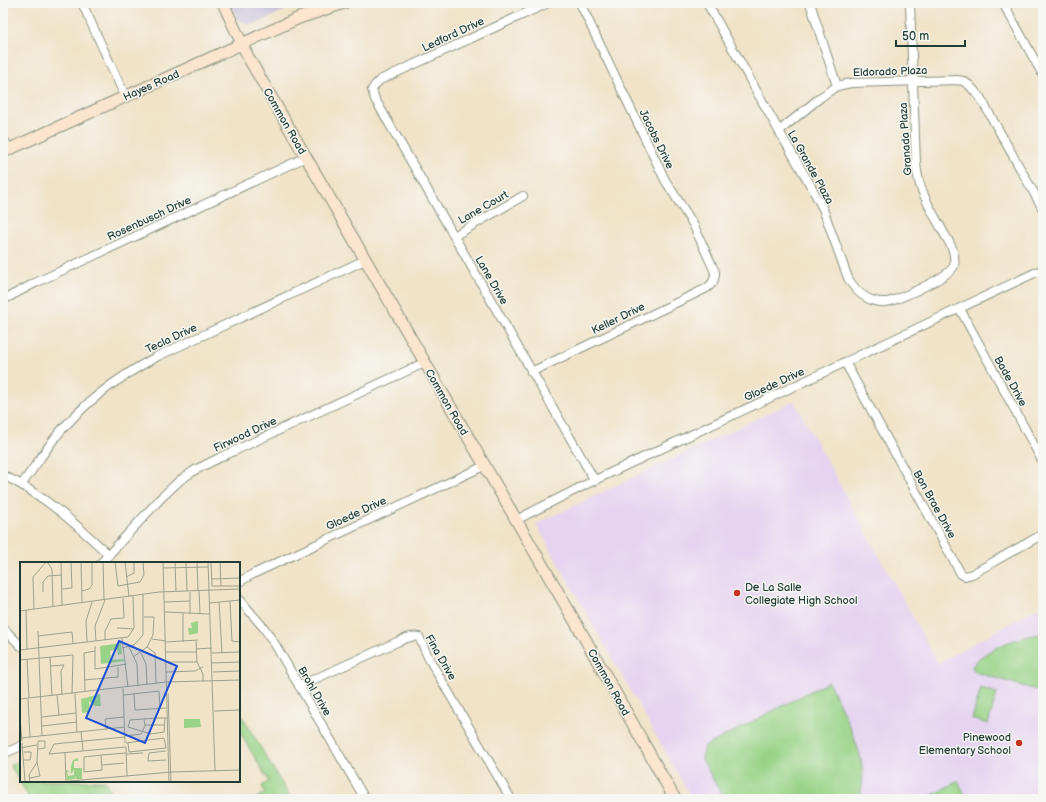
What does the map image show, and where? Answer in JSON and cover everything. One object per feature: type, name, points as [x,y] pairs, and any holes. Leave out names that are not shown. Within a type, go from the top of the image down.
[{"type":"street","points":[[82,3],[125,96]]},
{"type":"street","name":"Common Road","points":[[223,3],[241,44],[424,363],[584,637],[675,799]]},
{"type":"street","name":"Hayes Road","points":[[299,18],[320,3]]},
{"type":"street","name":"Hayes Road","points":[[6,151],[299,18],[344,3]]},
{"type":"street","name":"Ledford Drive","points":[[372,90],[380,80],[548,3]]},
{"type":"street","name":"Jacobs Drive","points":[[580,3],[665,180],[693,224],[702,242],[715,272],[714,283]]},
{"type":"street","name":"La Grande Plaza","points":[[707,3],[823,209],[848,278],[853,286],[868,298],[877,302],[888,302],[915,291]]},
{"type":"street","points":[[810,3],[837,86]]},
{"type":"street","name":"Granada Plaza","points":[[910,3],[917,174],[921,187],[939,225],[953,249],[955,257],[954,265],[950,271],[915,291]]},
{"type":"street","points":[[1003,3],[1043,75]]},
{"type":"street","name":"Eldorado Plaza","points":[[779,131],[837,86],[863,82],[963,81],[980,97],[1043,209]]},
{"type":"street","name":"Lane Drive","points":[[372,90],[373,95],[594,481]]},
{"type":"street","points":[[3,137],[6,151]]},
{"type":"street","name":"Rosenbusch Drive","points":[[3,300],[35,283],[306,157]]},
{"type":"street","name":"Lane Court","points":[[454,236],[523,196]]},
{"type":"street","name":"Tecla Drive","points":[[22,484],[54,439],[76,414],[98,394],[131,371],[158,356],[365,260]]},
{"type":"street","name":"Gloede Drive","points":[[516,520],[594,481],[1043,269]]},
{"type":"street","name":"Keller Drive","points":[[532,372],[703,290],[714,283]]},
{"type":"street","name":"Bade Drive","points":[[960,309],[1043,462]]},
{"type":"street","name":"Bon Brae Drive","points":[[845,362],[961,574],[966,576],[972,574],[1043,534]]},
{"type":"street","name":"Firwood Drive","points":[[102,562],[161,498],[195,470],[424,363]]},
{"type":"street","name":"Gloede Drive","points":[[240,581],[320,542],[484,466]]},
{"type":"street","points":[[3,475],[22,484],[54,506],[109,555]]},
{"type":"street","name":"Brohl Drive","points":[[240,600],[264,628],[365,799]]},
{"type":"street","points":[[3,628],[20,645]]},
{"type":"street","name":"Fina Drive","points":[[299,686],[397,642],[416,636],[419,637],[429,659],[511,799]]},
{"type":"street","points":[[3,754],[20,746]]},
{"type":"shaded area","points":[[229,3],[300,3],[260,22],[248,24],[238,19]]},
{"type":"shaded area","name":"De La Salle Collegiate High School","points":[[794,401],[938,663],[1043,605],[1043,799],[692,799],[536,524]]},
{"type":"green space","points":[[1043,634],[1043,692],[975,672],[972,667],[984,654],[1004,644],[1025,637]]},
{"type":"green space","points":[[828,682],[851,731],[861,759],[863,778],[859,799],[724,799],[702,759],[704,747]]},
{"type":"green space","points":[[981,688],[997,693],[988,724],[972,719]]},
{"type":"green space","points":[[240,713],[291,799],[255,799],[265,793],[262,786],[269,781],[240,733]]},
{"type":"green space","points":[[20,761],[20,782],[10,765]]},
{"type":"green space","points":[[958,781],[967,799],[925,799]]},
{"type":"green space","points":[[20,782],[106,782],[114,799],[30,799]]},
{"type":"place","name":"De La Salle Collegiate High School","points":[[737,593]]},
{"type":"place","name":"Pinewood Elementary School","points":[[1019,743]]}]
